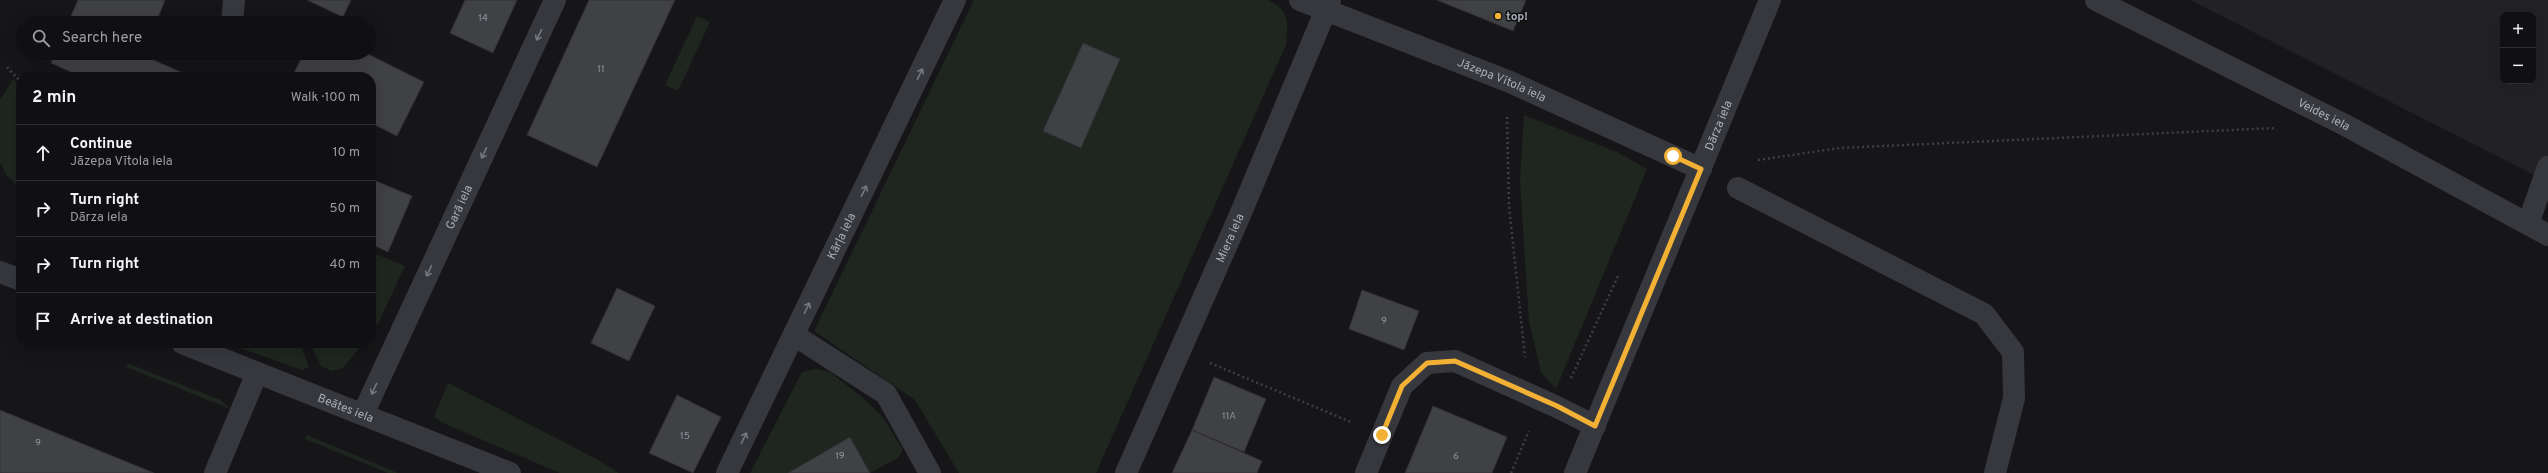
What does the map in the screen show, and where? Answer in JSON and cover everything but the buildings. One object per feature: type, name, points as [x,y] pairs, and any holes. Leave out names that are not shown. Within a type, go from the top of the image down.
[{"type":"street","points":[[233,16],[234,0]]},
{"type":"street","name":"Garā iela","points":[[362,414],[555,0]]},
{"type":"street","name":"Kārļa iela","points":[[728,473],[955,0]]},
{"type":"street","name":"Jāzepa Vītola iela","points":[[1300,0],[1327,6],[1510,82],[1701,169]]},
{"type":"street","name":"Dārza iela","points":[[1575,473],[1770,0]]},
{"type":"street","name":"Veides iela","points":[[2096,0],[2345,125],[2548,235]]},
{"type":"street","name":"Miera iela","points":[[1126,473],[1240,215],[1327,6]]},
{"type":"street","points":[[2528,224],[2548,167]]},
{"type":"street","points":[[1738,188],[1984,314],[2013,352],[2014,398],[1995,473]]},
{"type":"street","points":[[0,272],[16,278]]},
{"type":"street","points":[[794,335],[886,394],[930,473]]},
{"type":"street","name":"Beātes iela","points":[[194,348],[362,414],[477,467],[510,473]]},
{"type":"street","points":[[1366,473],[1402,386],[1427,363],[1455,361],[1529,395],[1557,406],[1595,426]]},
{"type":"street","points":[[215,473],[257,373]]},
{"type":"path","points":[[8,67],[16,76]]},
{"type":"path","points":[[1510,82],[1507,112],[1509,206],[1529,395]]},
{"type":"path","points":[[1757,160],[1840,148],[2276,128]]},
{"type":"path","points":[[1511,473],[1528,432],[1557,406],[1620,272]]},
{"type":"path","points":[[1180,351],[1382,435]]},
{"type":"shaded area","points":[[974,0],[1268,0],[1280,8],[1286,18],[1286,45],[1096,473],[959,473],[915,400],[814,331]]},
{"type":"shaded area","points":[[2190,0],[2548,0],[2548,182]]},
{"type":"shaded area","points":[[697,16],[710,22],[678,91],[665,85]]},
{"type":"shaded area","points":[[13,79],[16,82],[16,184],[6,175],[0,162],[0,100]]},
{"type":"shaded area","points":[[1524,115],[1619,153],[1647,169],[1556,389],[1541,372],[1529,321],[1520,182]]},
{"type":"shaded area","points":[[376,254],[405,266],[378,324],[376,325]]},
{"type":"shaded area","points":[[240,348],[302,348],[309,367],[302,370]]},
{"type":"shaded area","points":[[312,348],[359,348],[343,368],[332,371],[321,366]]},
{"type":"shaded area","points":[[129,364],[221,400],[230,409],[126,367]]},
{"type":"shaded area","points":[[815,369],[830,372],[862,397],[882,416],[903,450],[898,458],[870,473],[850,437],[788,473],[750,473],[802,372]]},
{"type":"shaded area","points":[[448,383],[597,459],[619,473],[560,473],[443,423],[434,417]]},
{"type":"shaded area","points":[[307,435],[398,473],[388,473],[305,439]]},
{"type":"place","name":"top!","points":[[1498,16]]},
{"type":"route","points":[[1382,435],[1402,386],[1427,363],[1455,361],[1529,395],[1557,406],[1595,426],[1701,169],[1673,156]]}]
